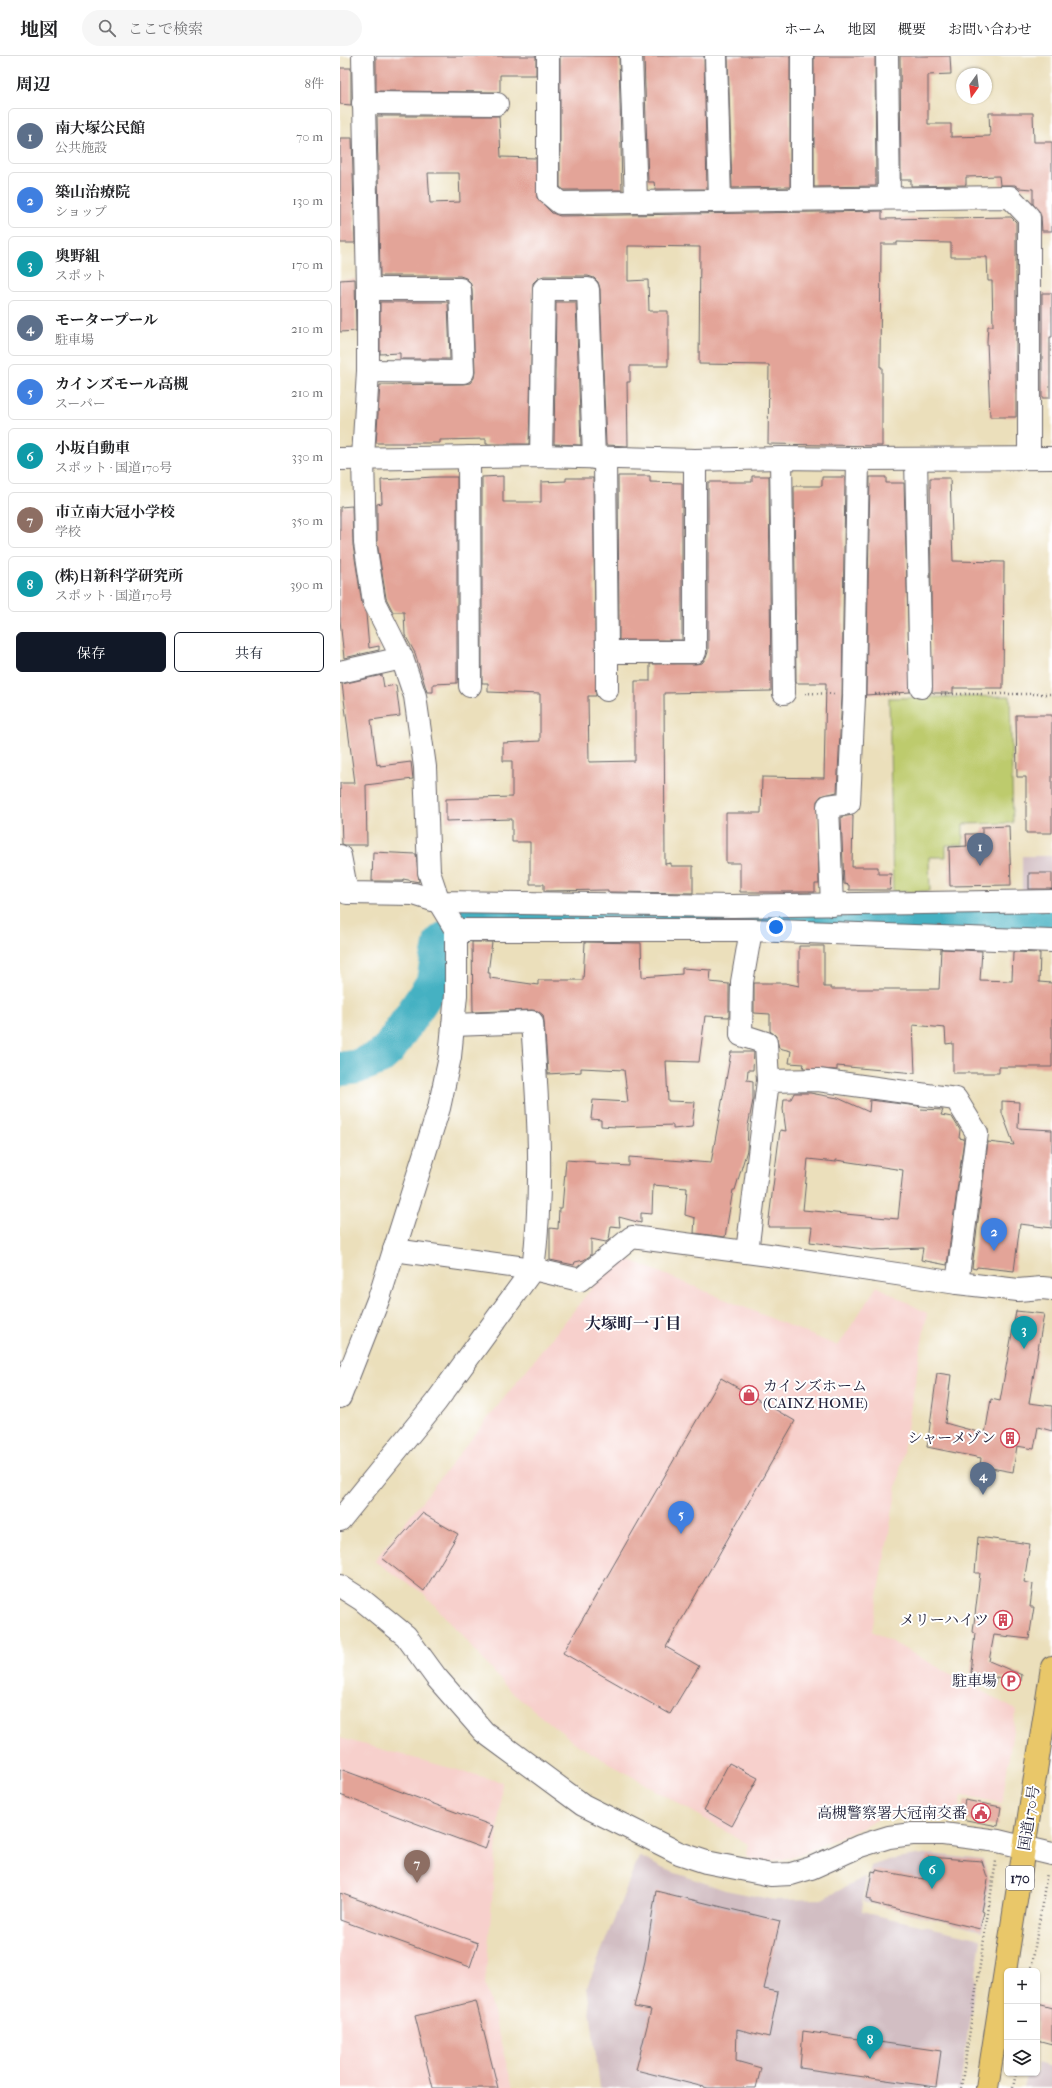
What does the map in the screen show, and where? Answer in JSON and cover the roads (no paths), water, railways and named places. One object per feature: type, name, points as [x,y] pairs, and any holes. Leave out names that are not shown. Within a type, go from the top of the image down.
[{"type":"highway","name":"国道170号","points":[[987,2088],[1052,1667]]},
{"type":"street","points":[[340,1397],[380,1294],[439,1108],[450,1057],[456,995],[456,930],[439,902],[429,872],[425,767],[415,696],[402,658],[374,602],[365,543],[364,458],[368,371],[368,289],[363,56]]},
{"type":"street","points":[[548,56],[548,193],[560,202],[1010,197],[1029,217],[1029,458]]},
{"type":"street","points":[[631,56],[636,200]]},
{"type":"street","points":[[716,56],[720,200]]},
{"type":"street","points":[[802,56],[802,199]]},
{"type":"street","points":[[887,56],[889,198]]},
{"type":"street","points":[[363,103],[497,104]]},
{"type":"street","points":[[368,289],[460,288],[463,372],[368,371]]},
{"type":"street","points":[[541,456],[544,289],[588,289],[599,458],[607,652],[607,690]]},
{"type":"street","points":[[340,459],[541,456],[695,460],[780,458],[1052,458]]},
{"type":"street","points":[[469,458],[470,686]]},
{"type":"street","points":[[780,458],[784,693]]},
{"type":"street","points":[[832,905],[828,806],[849,803],[854,696],[858,459]]},
{"type":"street","points":[[916,459],[921,687]]},
{"type":"street","points":[[607,652],[695,652],[695,460]]},
{"type":"street","points":[[340,672],[402,658]]},
{"type":"street","points":[[340,856],[347,893],[414,894],[439,902],[732,906],[1052,901]]},
{"type":"street","points":[[456,930],[751,930],[1052,941]]},
{"type":"street","points":[[747,1252],[768,1081],[766,1043],[741,1035],[742,982],[751,930]]},
{"type":"street","points":[[340,1520],[436,1402],[533,1269],[536,1243],[540,1141],[532,1022],[453,1025]]},
{"type":"street","points":[[768,1081],[818,1080],[956,1099],[977,1133],[957,1283]]},
{"type":"street","points":[[394,1250],[533,1269],[580,1280],[632,1237],[747,1252],[957,1283],[1018,1290],[1042,1288],[1052,1289]]},
{"type":"street","points":[[340,1586],[362,1600],[406,1636],[436,1677],[484,1732],[583,1805],[679,1853],[706,1862],[771,1876],[791,1874],[811,1868],[860,1846],[901,1835],[943,1834],[998,1841],[1052,1854]]},
{"type":"waterway","points":[[340,1069],[356,1067],[379,1058],[389,1049],[433,983],[441,942],[472,918],[1052,919]]},
{"type":"place","name":"南大塚公民館","points":[[980,866]]},
{"type":"place","name":"築山治療院","points":[[994,1251]]},
{"type":"place","name":"奥野組","points":[[1024,1349]]},
{"type":"place","name":"カインズホーム (CAINZ HOME)","points":[[749,1395]]},
{"type":"place","name":"シャーメゾン","points":[[1010,1438]]},
{"type":"place","name":"モータープール","points":[[983,1495]]},
{"type":"place","name":"カインズモール高槻","points":[[681,1534]]},
{"type":"place","name":"メリーハイツ","points":[[1003,1620]]},
{"type":"place","name":"駐車場","points":[[1011,1681]]},
{"type":"place","name":"高槻警察署大冠南交番","points":[[981,1813]]},
{"type":"place","name":"市立南大冠小学校","points":[[417,1883]]},
{"type":"place","name":"小坂自動車","points":[[932,1889]]},
{"type":"place","name":"(株)日新科学研究所","points":[[870,2059]]},
{"type":"district","name":"大塚町一丁目","points":[[633,1323]]}]
